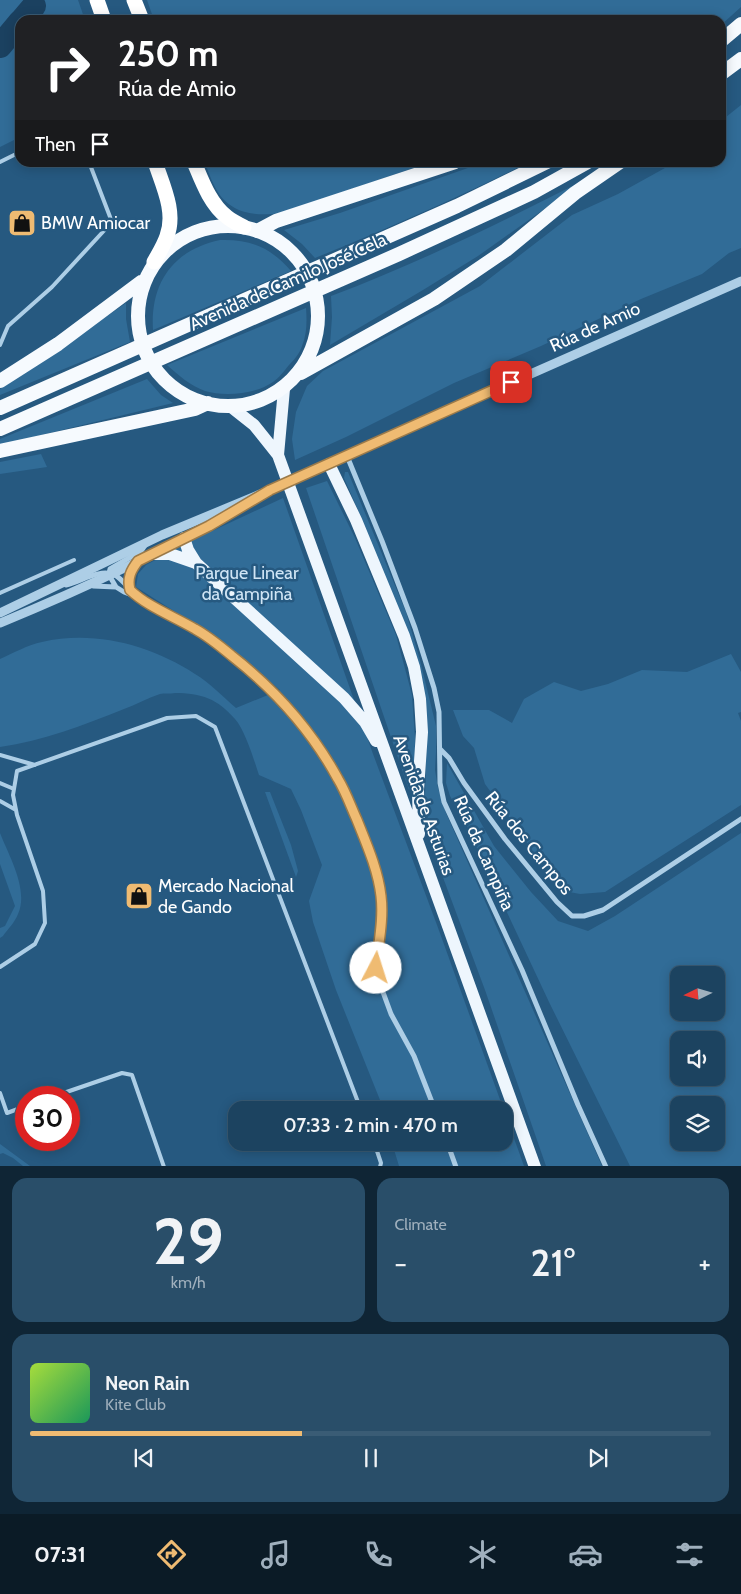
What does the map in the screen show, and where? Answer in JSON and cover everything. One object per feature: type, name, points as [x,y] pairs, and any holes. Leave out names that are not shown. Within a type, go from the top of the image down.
[{"type":"highway","points":[[97,0],[102,15]]},
{"type":"highway","points":[[134,0],[140,15]]},
{"type":"highway","points":[[726,70],[741,58]]},
{"type":"highway","points":[[0,381],[58,344],[141,282],[168,235],[170,219],[168,202],[157,167]]},
{"type":"highway","points":[[141,282],[136,310],[139,336],[150,362],[169,382],[187,395],[208,403],[230,406],[258,402],[284,389],[298,375],[312,352],[319,327],[312,286],[298,261],[280,243],[227,217],[217,208],[206,190],[196,167]]},
{"type":"highway","points":[[154,262],[174,242],[195,232],[216,227],[251,229],[441,167]]},
{"type":"highway","name":"Avenida de Camilo José Cela","points":[[0,408],[457,206],[537,167]]},
{"type":"highway","name":"Avenida de Camilo José Cela","points":[[0,429],[418,246],[526,196],[579,167]]},
{"type":"highway","points":[[298,375],[434,299],[506,250],[575,193],[613,167]]},
{"type":"highway","points":[[0,451],[195,409],[208,403]]},
{"type":"main road","points":[[278,455],[284,389]]},
{"type":"main road","points":[[230,406],[254,425],[278,455]]},
{"type":"main road","name":"Avenida de Asturias","points":[[278,455],[536,1166]]},
{"type":"main road","points":[[329,464],[356,520],[404,636],[414,667],[420,699],[422,732],[418,790],[420,844]]},
{"type":"main road","points":[[184,538],[188,550],[196,563],[344,698],[365,722],[390,765]]},
{"type":"main road","points":[[153,554],[170,554],[196,563]]},
{"type":"street","name":"Rúa de Amio","points":[[0,613],[148,542],[329,464],[741,280]]},
{"type":"street","name":"Rúa da Campiña","points":[[347,456],[416,628],[434,688],[439,712],[440,783],[444,802],[522,970],[578,1105],[606,1166]]},
{"type":"street","name":"Rúa de Amio","points":[[0,622],[153,554],[209,526],[270,490]]},
{"type":"street","name":"Rúa de Amio","points":[[184,538],[183,534],[186,530],[209,520],[220,510]]},
{"type":"street","name":"Rúa de Amio","points":[[109,574],[110,569],[141,551],[148,542]]},
{"type":"street","points":[[130,590],[129,577],[131,570],[138,561]]},
{"type":"street","name":"Rúa de Amio","points":[[52,588],[75,583],[97,574],[109,574]]},
{"type":"street","points":[[137,597],[116,576],[109,574],[109,578],[116,587],[197,630],[233,656],[295,716],[339,779],[377,874],[381,898],[381,921],[376,968],[380,984],[391,1014],[414,1056],[432,1101]]},
{"type":"street","name":"Rúa de Amio","points":[[71,592],[93,586],[116,587]]},
{"type":"street","name":"Rúa dos Campos","points":[[440,748],[449,758],[464,783],[505,839],[557,902],[572,916],[584,916],[603,910],[741,819]]},
{"type":"street","points":[[450,1151],[456,1166]]},
{"type":"lane","points":[[0,162],[15,154]]},
{"type":"lane","points":[[0,345],[8,326],[52,287],[112,222],[91,167]]},
{"type":"lane","points":[[0,593],[74,560]]},
{"type":"lane","points":[[0,967],[35,944],[45,923],[43,891],[17,815],[13,795],[17,771],[167,718],[196,716],[214,727],[358,1101]]},
{"type":"lane","points":[[0,755],[36,765]]},
{"type":"lane","points":[[0,783],[14,789]]},
{"type":"lane","points":[[0,800],[16,810]]},
{"type":"lane","points":[[80,1088],[122,1073],[132,1075],[164,1166]]},
{"type":"lane","points":[[0,1094],[7,1113],[15,1110]]},
{"type":"lane","points":[[377,1151],[382,1163],[380,1166]]},
{"type":"green space","points":[[0,0],[78,0],[83,15],[15,15],[15,140],[0,147]]},
{"type":"green space","points":[[147,0],[741,0],[741,7],[726,20],[726,15],[152,15]]},
{"type":"green space","points":[[741,105],[741,248],[729,253],[702,274],[641,299],[541,346],[454,383],[346,437],[295,460],[292,439],[296,412],[307,386],[323,371],[480,286],[572,215],[618,194],[667,167],[726,167],[726,117]]},
{"type":"green space","points":[[206,167],[416,167],[281,213],[271,214],[251,213],[234,207],[219,194]]},
{"type":"green space","points":[[471,167],[519,167],[421,213],[315,258],[302,244],[284,230],[340,213]]},
{"type":"green space","points":[[588,178],[478,256],[330,345],[331,296],[461,241]]},
{"type":"green space","points":[[220,240],[241,241],[260,246],[276,256],[291,271],[153,330],[153,313],[156,298],[160,284],[168,271],[177,260],[189,252]]},
{"type":"green space","points":[[126,303],[126,319],[130,342],[0,395],[0,389]]},
{"type":"green space","points":[[306,308],[306,332],[300,351],[279,376],[266,386],[249,392],[213,393],[195,386],[167,365]]},
{"type":"green space","points":[[147,379],[161,395],[173,403],[0,445],[0,439]]},
{"type":"green space","points":[[41,454],[47,467],[0,474],[0,462]]},
{"type":"green space","points":[[345,472],[348,472],[406,612],[436,726],[435,770],[438,788],[446,813],[602,1166],[546,1166],[485,990],[438,864],[429,827],[425,796],[427,729],[424,693],[358,510],[344,478]]},
{"type":"green space","points":[[327,481],[355,538],[396,635],[412,695],[415,738],[414,787],[409,790],[306,488]]},
{"type":"green space","name":"Parque Linear da Campiña","points":[[283,498],[373,754],[501,1101],[380,1101],[336,990],[313,922],[309,901],[322,865],[301,810],[291,789],[259,775],[239,724],[222,706],[208,698],[193,694],[160,694],[63,732],[32,741],[0,747],[0,659],[42,642],[82,638],[102,639],[141,648],[160,655],[195,674],[236,708],[280,690],[215,637],[136,587],[138,574],[146,565],[195,539]]},
{"type":"green space","points":[[731,654],[741,672],[741,712],[738,713],[741,721],[741,805],[605,892],[580,894],[559,890],[485,784],[474,748],[463,736],[453,710],[489,710],[512,723],[524,699],[554,682],[581,691],[608,684],[642,670],[687,672]]},
{"type":"green space","points":[[447,763],[494,846],[531,892],[558,921],[588,931],[615,916],[741,833],[741,1166],[630,1166],[549,1002],[466,825],[450,796],[446,783]]},
{"type":"green space","points":[[265,792],[270,792],[291,845],[298,871],[296,877]]},
{"type":"green space","points":[[0,833],[13,862],[20,884],[21,905],[17,917],[0,938],[0,928],[5,926],[15,906],[0,864]]},
{"type":"green space","points":[[513,1136],[524,1166],[399,1166],[394,1151],[513,1151]]},
{"type":"green space","points":[[0,1144],[30,1166],[23,1166],[13,1158],[3,1153],[0,1154]]},
{"type":"waterway","points":[[26,15],[34,6]]},
{"type":"waterway","points":[[0,46],[15,28]]},
{"type":"place","name":"BMW Amiocar","points":[[22,223]]},
{"type":"place","name":"Mercado Nacional de Gando","points":[[139,896]]},
{"type":"route","points":[[376,968],[381,921],[381,898],[377,874],[339,779],[295,716],[267,687],[233,656],[197,630],[137,597],[130,590],[129,577],[131,570],[138,561],[209,526],[270,490],[511,382]]}]
